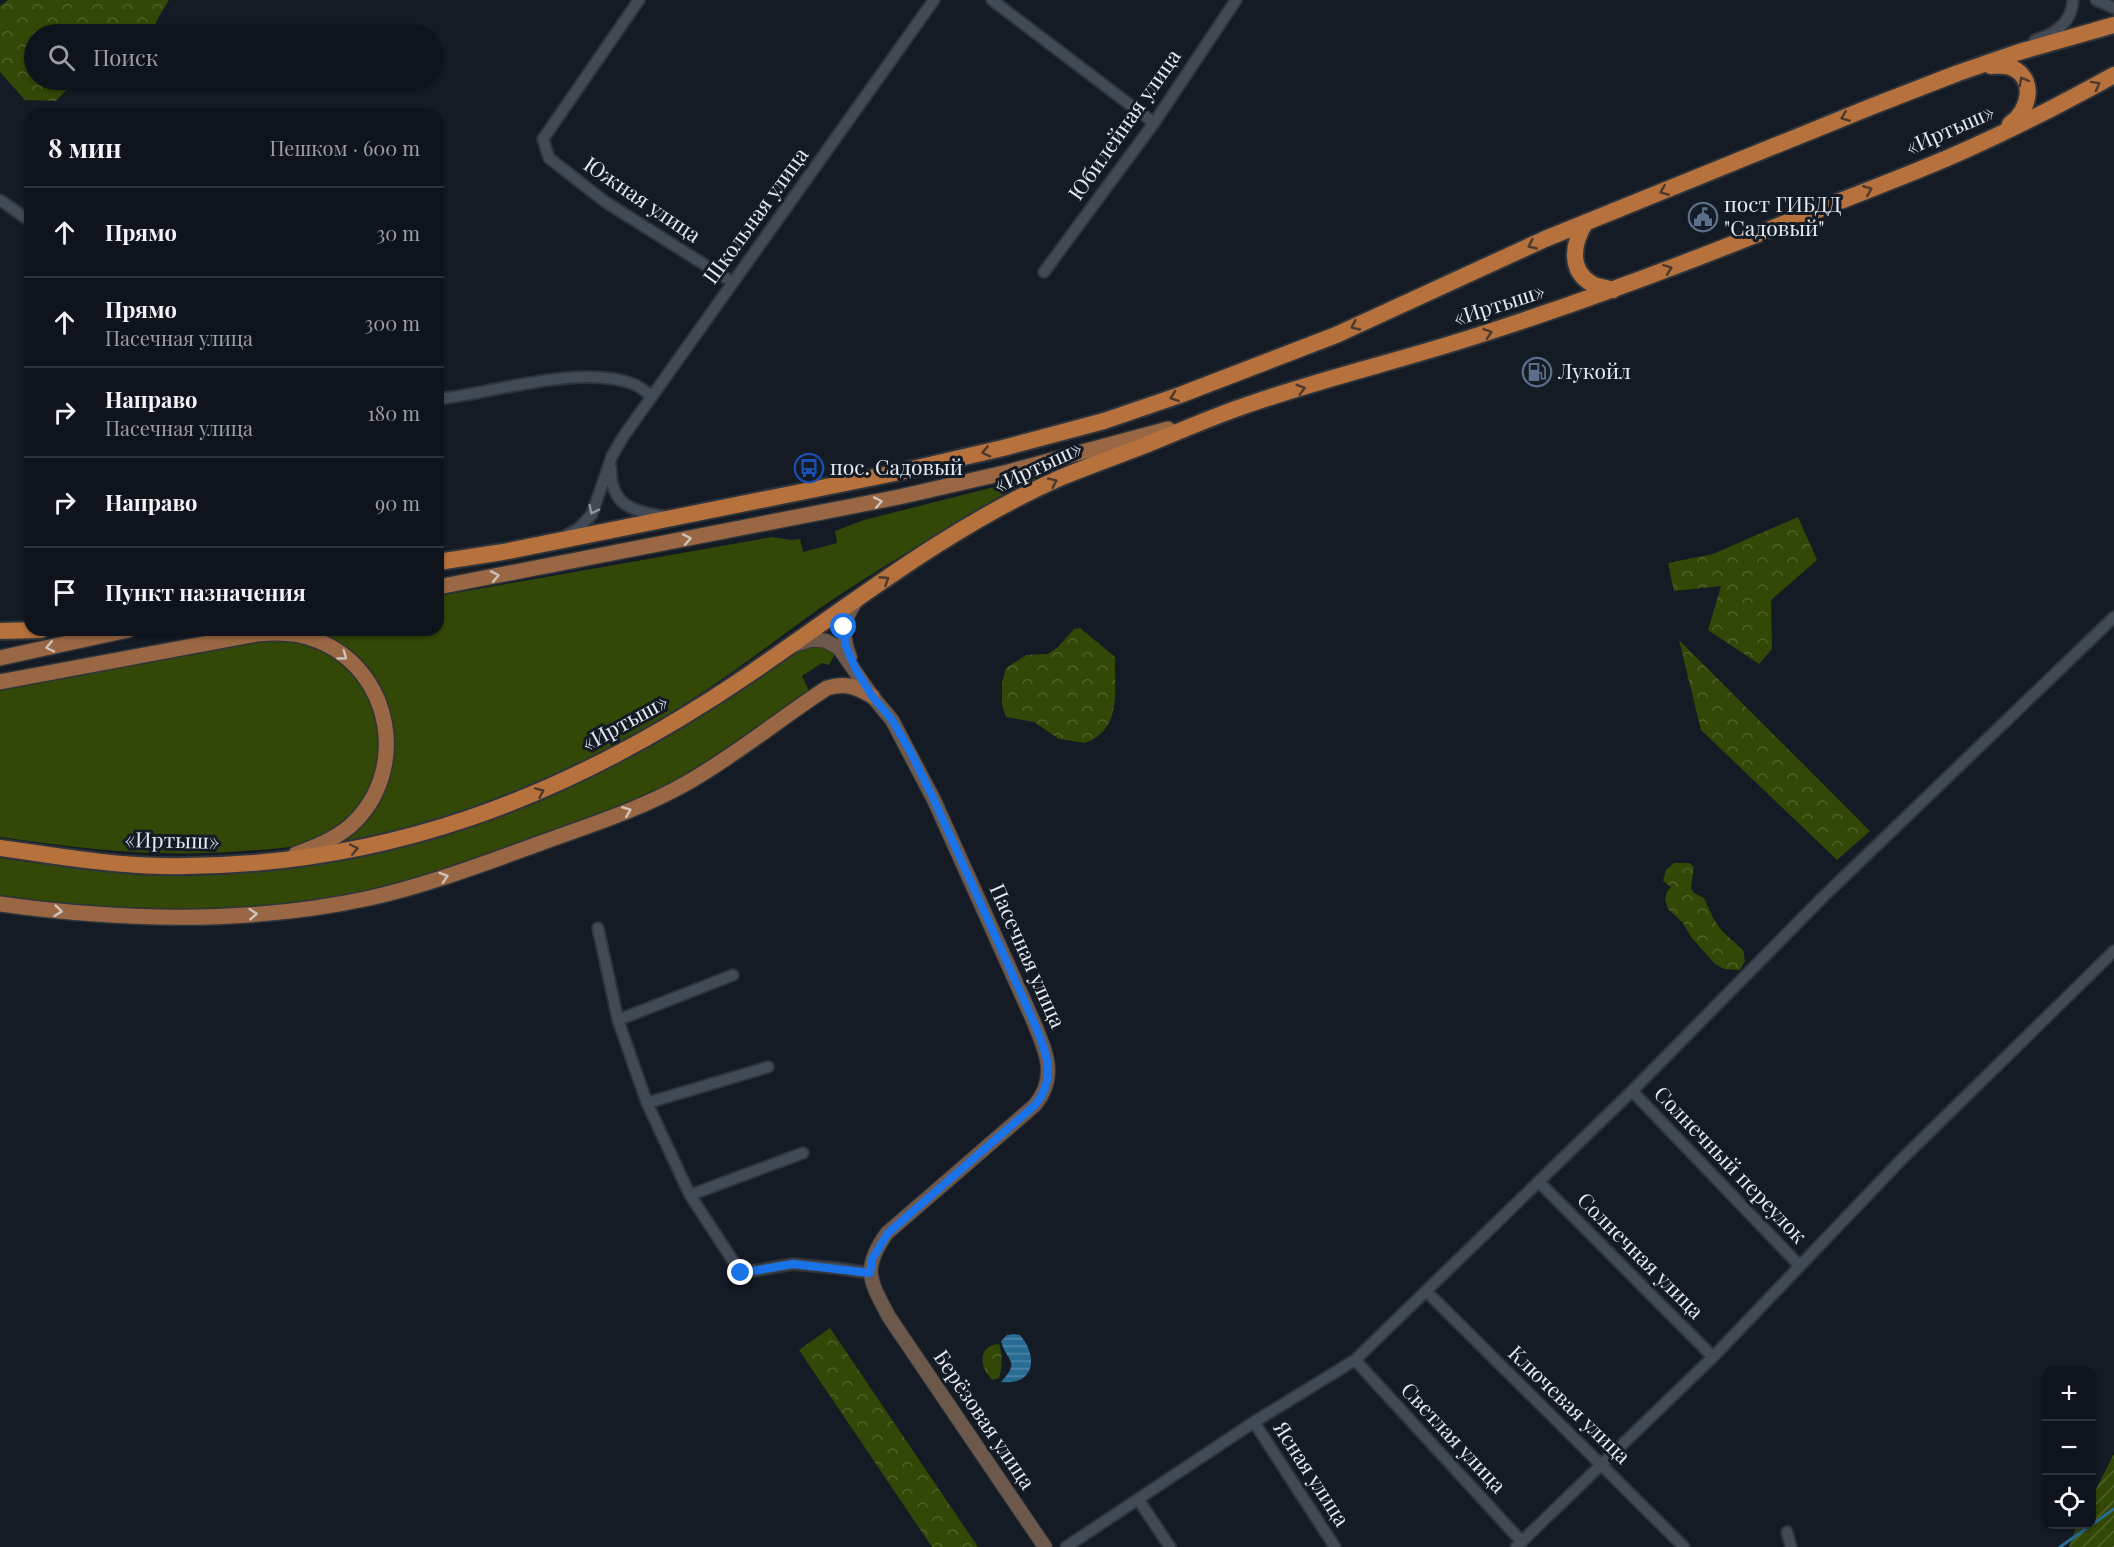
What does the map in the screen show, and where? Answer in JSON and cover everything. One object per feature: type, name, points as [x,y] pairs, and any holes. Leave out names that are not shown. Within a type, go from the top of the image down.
[{"type":"highway","name":"«Иртыш»","points":[[444,563],[895,473],[1003,448],[1104,421],[1180,395],[1336,334],[1586,222],[1873,106],[2019,52],[2114,25]]},
{"type":"highway","points":[[1958,73],[2003,65],[2012,67],[2025,81],[2029,100],[2024,111],[2016,120],[1987,140]]},
{"type":"highway","name":"«Иртыш»","points":[[0,848],[156,866],[276,862],[392,841],[488,813],[527,798],[589,769],[693,711],[863,594],[966,528],[1062,477],[1245,405],[1457,343],[1613,290],[1970,149],[2114,75]]},
{"type":"highway","points":[[1586,222],[1577,235],[1574,258],[1585,278],[1594,285],[1613,290]]},
{"type":"highway","points":[[0,632],[24,631]]},
{"type":"main road","points":[[444,586],[899,498],[1111,446],[1245,405]]},
{"type":"main road","points":[[856,670],[845,644],[844,627],[848,614],[863,594]]},
{"type":"main road","points":[[0,658],[101,636]]},
{"type":"main road","points":[[0,680],[194,636]]},
{"type":"main road","points":[[0,680],[63,671],[183,646],[247,636]]},
{"type":"main road","points":[[276,862],[314,848],[349,826],[369,803],[382,777],[387,747],[383,712],[376,695],[360,670],[327,645],[301,636]]},
{"type":"main road","points":[[693,711],[726,694],[794,646],[805,641],[819,640],[834,644],[845,654],[856,670]]},
{"type":"main road","name":"Пасечная улица","points":[[856,670],[872,696],[892,720],[934,800],[1032,1018],[1045,1050],[1048,1073],[1048,1084],[1035,1105],[888,1233],[872,1259],[870,1273]]},
{"type":"main road","points":[[0,904],[96,914],[202,916],[271,913],[370,898],[477,866],[656,799],[709,770],[827,688],[846,685],[858,688],[872,696]]},
{"type":"main road","name":"Берёзовая улица","points":[[870,1273],[889,1317],[1044,1547]]},
{"type":"street","name":"Южная улица","points":[[639,0],[543,139],[549,158],[604,201],[732,282]]},
{"type":"street","name":"Школьная улица","points":[[548,543],[586,523],[598,500],[612,456],[623,437],[934,0]]},
{"type":"street","points":[[992,0],[1154,123]]},
{"type":"street","name":"Юбилейная улица","points":[[1044,272],[1154,123],[1236,0]]},
{"type":"street","points":[[1873,106],[1947,69],[2054,33],[2061,28],[2071,12],[2073,0]]},
{"type":"street","points":[[2096,0],[2114,8]]},
{"type":"street","points":[[0,200],[24,217]]},
{"type":"street","points":[[444,398],[526,384],[593,377],[616,379],[635,384],[652,397]]},
{"type":"street","points":[[612,456],[611,480],[613,490],[620,501],[641,513],[670,518]]},
{"type":"street","points":[[1066,1547],[1254,1422],[1355,1360],[1632,1091],[1822,898],[2114,617]]},
{"type":"street","points":[[598,928],[618,1020],[647,1103],[690,1195],[741,1273],[793,1264],[870,1273]]},
{"type":"street","points":[[1519,1544],[1713,1357],[1902,1159],[2114,951]]},
{"type":"street","points":[[618,1020],[733,975]]},
{"type":"street","points":[[647,1103],[768,1067]]},
{"type":"street","name":"Солнечный переулок","points":[[1632,1091],[1800,1266]]},
{"type":"street","points":[[690,1195],[803,1154]]},
{"type":"street","name":"Солнечная улица","points":[[1539,1182],[1713,1357]]},
{"type":"street","name":"Ключевая улица","points":[[1427,1292],[1684,1547]]},
{"type":"street","name":"Светлая улица","points":[[1355,1360],[1519,1544]]},
{"type":"street","name":"Ясная улица","points":[[1254,1422],[1335,1547]]},
{"type":"street","points":[[1138,1499],[1170,1547]]},
{"type":"street","points":[[1787,1532],[1791,1547]]},
{"type":"green space","points":[[8,0],[169,0],[155,24],[24,24],[24,90],[66,90],[56,101],[25,100],[0,72],[0,6]]},
{"type":"green space","points":[[1050,473],[934,536],[878,570],[823,606],[706,690],[596,757],[561,775],[487,805],[411,828],[336,844],[353,830],[393,741],[392,722],[386,701],[375,677],[365,664],[335,640],[325,636],[444,636],[444,595],[772,537],[800,539],[803,552],[837,543],[835,531],[864,520]]},
{"type":"green space","points":[[1798,517],[1817,560],[1771,600],[1772,649],[1759,664],[1708,630],[1721,586],[1674,591],[1668,563],[1713,554]]},
{"type":"green space","points":[[1080,628],[1115,657],[1114,707],[1106,728],[1097,737],[1085,743],[1059,739],[1034,722],[1006,717],[1002,705],[1002,682],[1006,668],[1026,655],[1048,654],[1058,647],[1074,629]]},
{"type":"green space","points":[[263,639],[305,644],[328,653],[349,669],[365,689],[375,711],[380,734],[379,758],[372,781],[360,803],[332,830],[312,842],[295,846],[213,853],[122,851],[0,837],[0,691]]},
{"type":"green space","points":[[1679,640],[1870,831],[1837,860],[1701,730]]},
{"type":"green space","points":[[809,646],[825,648],[835,654],[829,665],[822,663],[802,676],[809,691],[680,779],[647,796],[589,819],[433,873],[372,890],[312,901],[223,910],[96,907],[0,896],[0,858],[118,872],[205,875],[299,867],[394,848],[440,835],[571,786],[689,723],[781,661]]},
{"type":"green space","points":[[1674,863],[1690,863],[1694,867],[1691,888],[1694,893],[1704,898],[1722,931],[1743,950],[1745,961],[1740,970],[1724,969],[1715,964],[1691,937],[1683,923],[1668,909],[1665,899],[1671,887],[1663,881],[1666,870]]},
{"type":"green space","points":[[830,1328],[978,1547],[932,1547],[799,1350]]},
{"type":"green space","points":[[999,1344],[1002,1357],[1001,1370],[999,1378],[993,1380],[985,1370],[982,1358],[987,1348]]},
{"type":"green space","points":[[2114,1454],[2114,1547],[2069,1547],[2076,1529],[2096,1529],[2096,1489]]},
{"type":"water","points":[[1007,1335],[1020,1335],[1030,1352],[1030,1368],[1027,1375],[1021,1379],[1001,1382],[1010,1369],[1011,1362],[1001,1341]]},
{"type":"waterway","points":[[2060,1547],[2114,1509]]},
{"type":"place","name":"пост ГИБДД \"Садовый\"","points":[[1703,217]]},
{"type":"place","name":"Лукойл","points":[[1537,372]]},
{"type":"place","name":"пос. Садовый","points":[[809,468]]},
{"type":"route","points":[[741,1273],[793,1264],[870,1273],[872,1259],[888,1233],[1035,1105],[1048,1084],[1045,1050],[1032,1018],[910,751],[892,720],[872,696],[856,670],[845,644],[844,627]]}]
